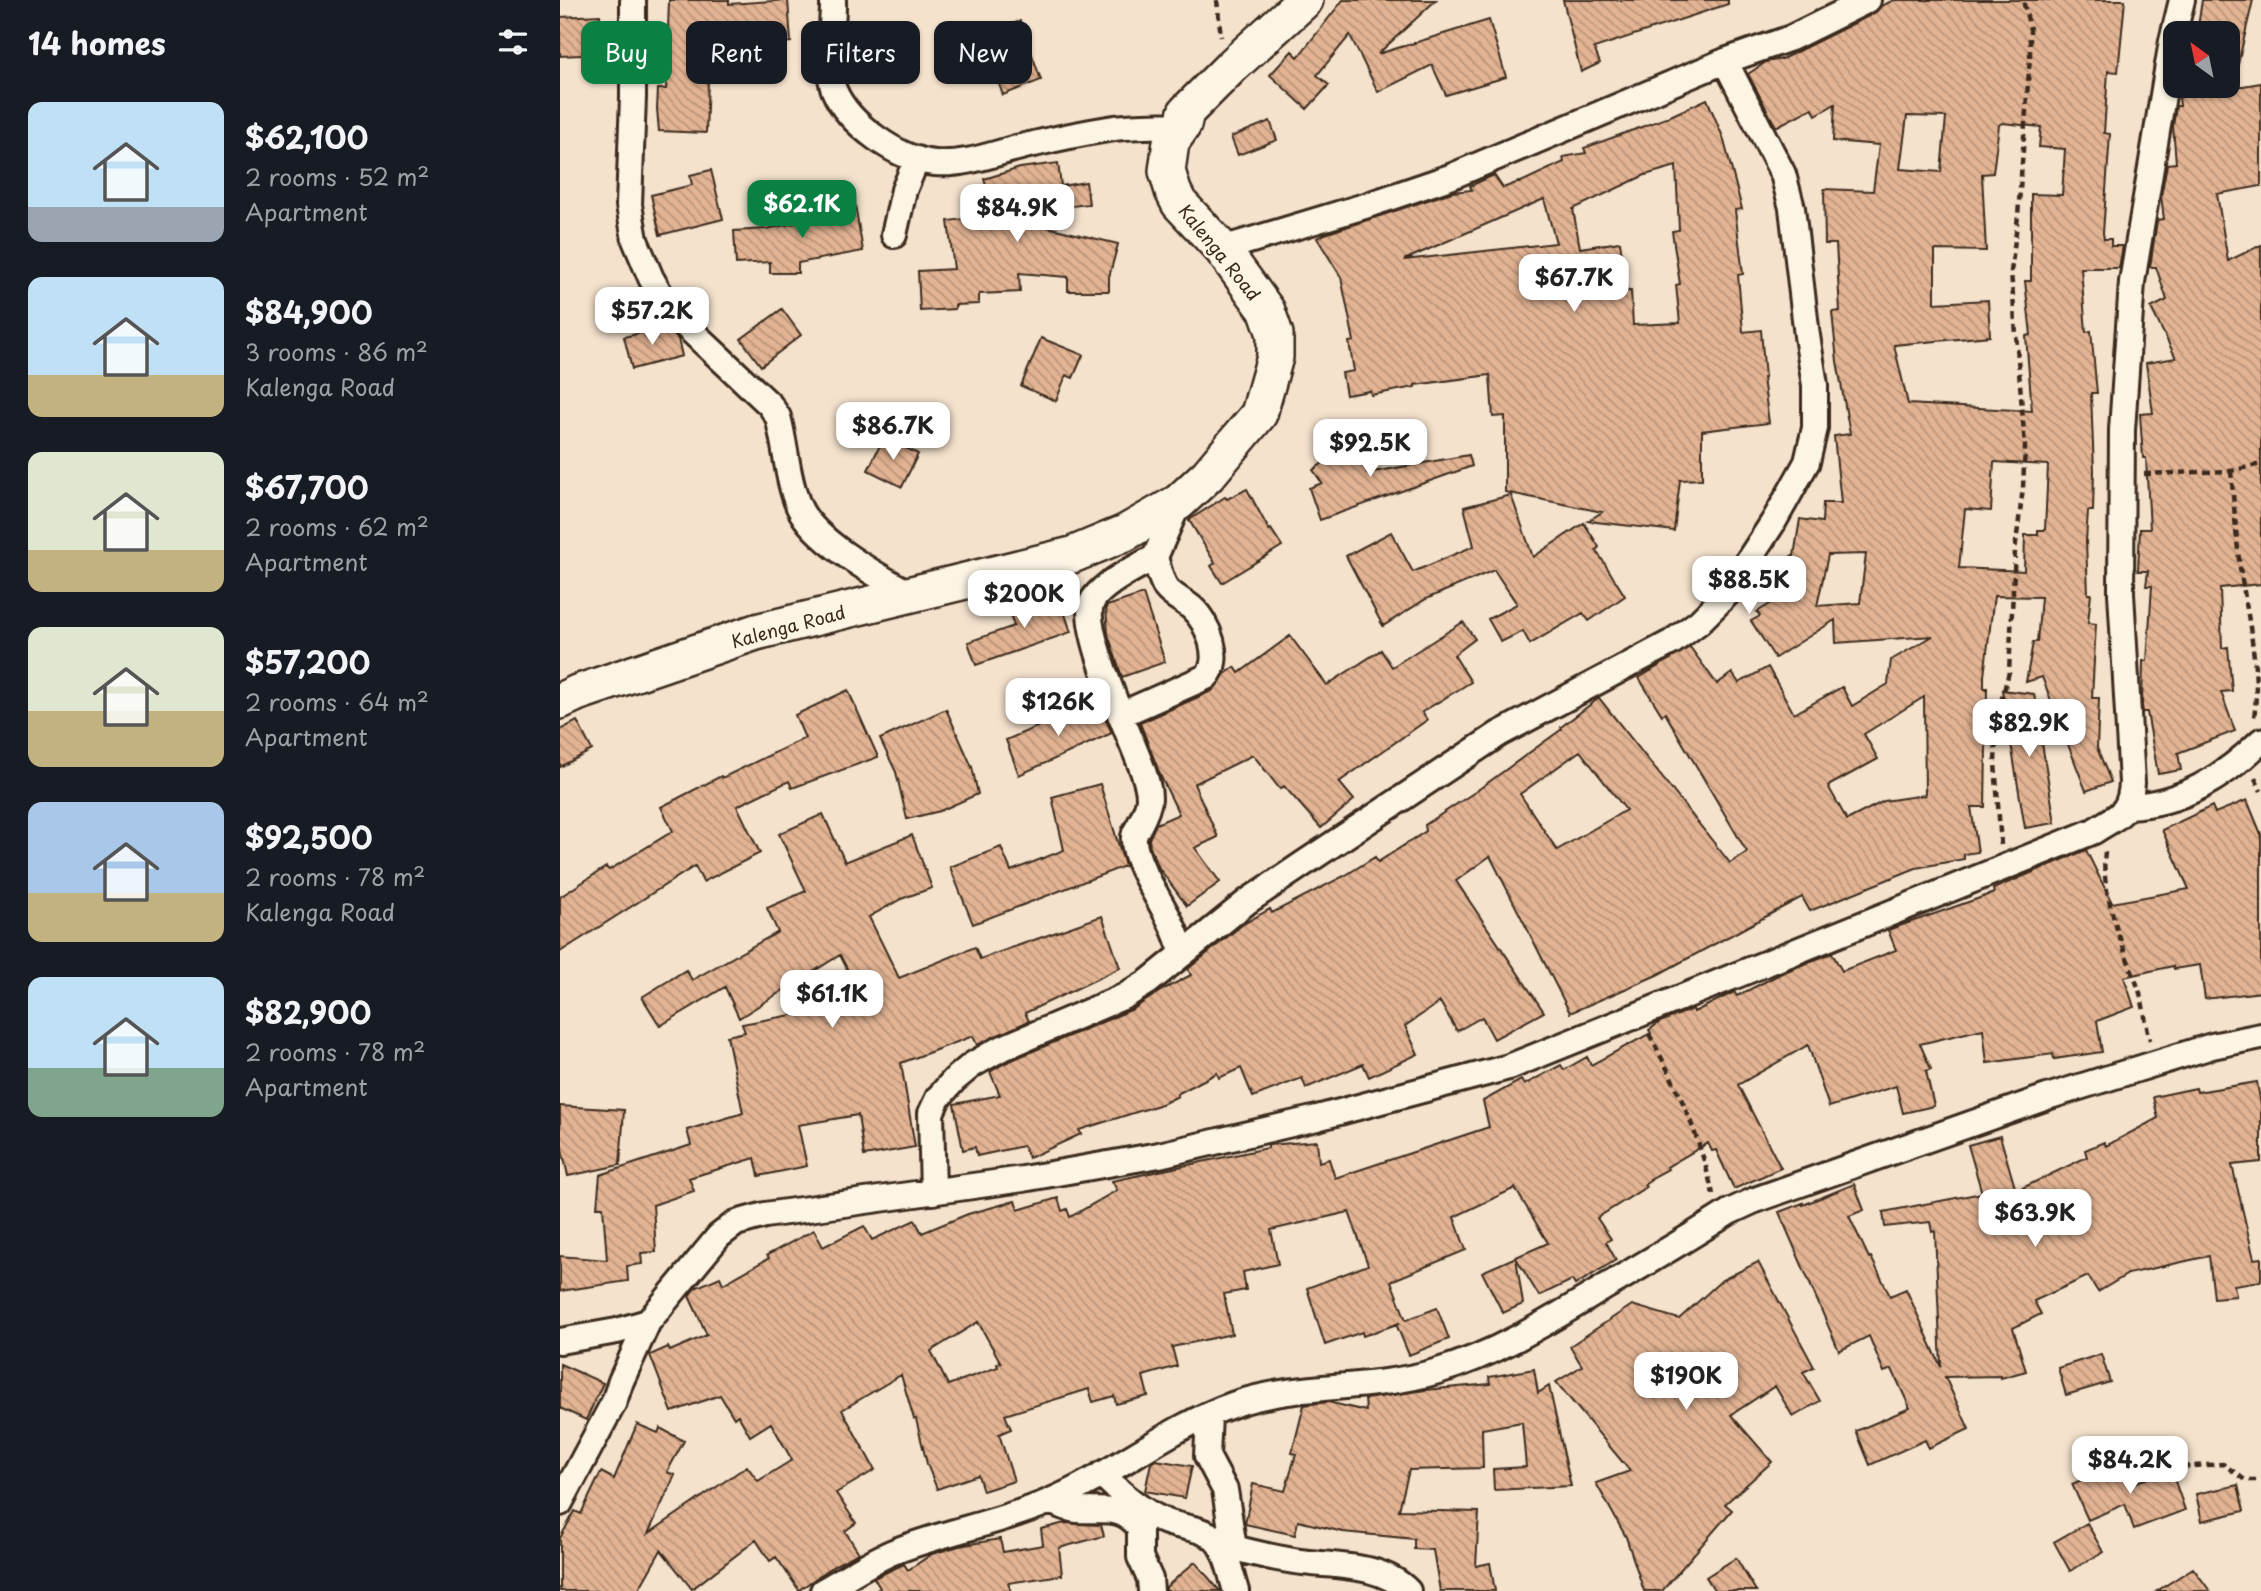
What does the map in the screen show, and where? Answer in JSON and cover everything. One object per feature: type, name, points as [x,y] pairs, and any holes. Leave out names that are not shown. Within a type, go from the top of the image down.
[{"type":"main road","name":"Kalenga Road","points":[[560,701],[756,632],[1072,555],[1125,533],[1179,502],[1208,475],[1259,414],[1275,357],[1275,334],[1268,311],[1222,249],[1180,203],[1173,191],[1167,171],[1171,142],[1183,125],[1186,112],[1305,0]]},
{"type":"street","points":[[633,0],[629,205],[635,240],[650,278],[670,311],[770,405],[778,417],[797,504],[810,523],[868,570],[910,594]]},
{"type":"street","points":[[833,0],[833,88],[844,108],[860,123],[888,146],[917,159],[936,163],[978,158],[1036,143],[1109,129],[1183,125]]},
{"type":"street","points":[[1222,249],[1450,177],[1725,61],[1791,38],[1868,0]]},
{"type":"street","points":[[560,1503],[614,1402],[648,1322],[719,1236],[736,1223],[765,1215],[933,1192],[1159,1155],[1317,1118],[1509,1068],[2094,831],[2119,813],[2131,800],[2132,783],[2121,593],[2122,430],[2132,282],[2172,41],[2182,0]]},
{"type":"street","points":[[933,1192],[930,1156],[932,1113],[937,1098],[954,1080],[998,1050],[1125,996],[1148,982],[1248,901],[1499,734],[1671,642],[1726,595],[1774,521],[1807,462],[1815,428],[1815,385],[1792,208],[1783,174],[1725,61]]},
{"type":"street","points":[[894,235],[904,190],[917,159]]},
{"type":"street","points":[[1179,502],[1155,557],[1098,594],[1091,603],[1090,613],[1094,636],[1120,715],[1144,774],[1150,800],[1134,835],[1135,847],[1183,953]]},
{"type":"street","points":[[1120,715],[1206,677],[1212,671],[1210,638],[1201,617],[1191,606],[1167,590],[1155,557]]},
{"type":"street","points":[[2119,813],[2182,796],[2207,784],[2255,747]]},
{"type":"street","points":[[823,1591],[892,1553],[1050,1502],[1209,1416],[1252,1399],[1345,1384],[1401,1380],[1486,1354],[1527,1334],[1755,1200],[2048,1097],[2212,1046],[2261,1036]]},
{"type":"street","points":[[560,1341],[617,1331],[648,1322]]},
{"type":"street","points":[[1209,1416],[1207,1456],[1225,1490],[1227,1546],[1236,1591]]},
{"type":"street","points":[[1102,1474],[1135,1505],[1164,1521],[1209,1534],[1227,1546],[1291,1560],[1370,1570],[1388,1576],[1408,1591]]},
{"type":"street","points":[[1050,1502],[1066,1508],[1115,1510],[1128,1515],[1140,1528],[1140,1557],[1150,1579],[1151,1591]]},
{"type":"path","points":[[2002,869],[1995,741],[1997,717],[2009,672],[2015,551],[2025,446],[2011,272],[2018,216],[2029,57],[2030,29],[2023,0]]},
{"type":"path","points":[[2122,475],[2231,471],[2261,464]]},
{"type":"path","points":[[2231,471],[2255,682],[2255,747]]},
{"type":"path","points":[[2119,813],[2104,866],[2107,888],[2128,965],[2143,1005],[2151,1042],[2163,1061]]},
{"type":"path","points":[[1638,1015],[1677,1087],[1696,1131],[1719,1219]]},
{"type":"path","points":[[2149,1457],[2160,1457],[2178,1467],[2223,1464],[2245,1480],[2261,1480]]},
{"type":"building","points":[[669,0],[729,0],[729,4],[788,0],[791,42],[787,42],[787,21],[686,21],[686,84],[708,84],[706,133],[659,131],[658,89],[666,89],[666,84],[672,84],[672,21],[668,21]]},
{"type":"building","points":[[1343,0],[1436,0],[1378,54],[1489,20],[1506,77],[1446,95],[1432,65],[1378,92],[1350,35],[1317,75],[1329,85],[1307,109],[1270,75],[1292,51],[1298,57]]},
{"type":"building","points":[[1563,0],[1728,0],[1728,4],[1594,48],[1600,63],[1581,72]]},
{"type":"building","points":[[1894,0],[2125,0],[2118,72],[2108,71],[2104,133],[2110,134],[2103,233],[2104,239],[2111,239],[2111,246],[2123,246],[2119,268],[2081,268],[2086,332],[2091,331],[2097,393],[2091,393],[2093,511],[2088,511],[2086,541],[2088,594],[2091,594],[2088,623],[2096,624],[2092,698],[2099,698],[2097,748],[2111,782],[2086,791],[2042,677],[2026,682],[2033,642],[2037,642],[2041,597],[1994,596],[1984,676],[1984,688],[1987,688],[1985,807],[1971,807],[1978,852],[1964,854],[1964,859],[1916,868],[1810,911],[1802,897],[1657,975],[1570,1013],[1490,856],[1456,881],[1544,1012],[1494,1039],[1482,1017],[1457,1031],[1440,1002],[1405,1026],[1418,1054],[1369,1077],[1363,1064],[1306,1088],[1302,1078],[1253,1097],[1241,1068],[1219,1078],[1217,1073],[1162,1104],[1079,1130],[1081,1134],[1029,1158],[1023,1146],[977,1156],[975,1147],[963,1150],[954,1104],[1000,1095],[990,1072],[1005,1063],[1133,1009],[1191,975],[1188,969],[1242,925],[1270,909],[1272,913],[1375,857],[1378,862],[1426,831],[1425,825],[1562,729],[1561,727],[1599,698],[1730,863],[1747,852],[1665,713],[1662,715],[1639,678],[1690,647],[1717,684],[1732,673],[1739,683],[1768,667],[1794,714],[1842,687],[1852,706],[1888,684],[1891,660],[1933,636],[1836,643],[1835,620],[1775,658],[1751,621],[1760,616],[1757,612],[1783,596],[1791,556],[1794,556],[1800,519],[1822,522],[1823,503],[1841,503],[1834,436],[1850,434],[1837,361],[1832,312],[1840,311],[1836,244],[1825,244],[1824,189],[1873,191],[1879,145],[1833,141],[1835,104],[1816,115],[1812,108],[1776,127],[1748,74],[1766,62],[1782,59],[1875,13],[1881,6]],"holes":[[[1907,116],[1946,117],[1941,172],[1900,169]],[[2002,123],[2041,127],[2039,147],[2065,149],[2062,195],[2031,194],[2031,281],[2025,281],[2031,335],[2026,336],[2032,411],[1908,404],[1894,345],[1990,336],[1988,300],[1935,303],[1935,250],[1986,251],[1982,174],[1993,173],[1999,125]],[[1994,462],[2048,465],[2045,530],[2038,530],[2038,535],[2025,535],[2024,571],[1959,568],[1965,509],[1991,511]],[[1866,554],[1860,603],[1817,606],[1828,555]],[[1924,697],[1925,795],[1884,801],[1847,820],[1828,786],[1878,759],[1864,734]],[[1580,751],[1626,810],[1557,850],[1520,794]]]},
{"type":"building","points":[[2202,0],[2253,0],[2240,56],[2240,21],[2199,21]]},
{"type":"building","points":[[600,15],[600,21],[581,21],[581,55],[560,56],[560,17]]},
{"type":"building","points":[[1032,55],[1041,80],[1032,84]]},
{"type":"building","points":[[2261,83],[2261,186],[2217,194],[2228,261],[2261,245],[2261,584],[2220,588],[2222,648],[2228,647],[2232,691],[2221,692],[2235,731],[2178,753],[2181,770],[2158,774],[2147,712],[2143,712],[2142,706],[2143,661],[2147,661],[2152,586],[2146,586],[2148,571],[2138,571],[2140,529],[2150,529],[2146,458],[2143,458],[2140,414],[2153,413],[2146,363],[2176,358],[2151,308],[2167,300],[2156,267],[2150,267],[2157,220],[2164,219],[2161,196],[2167,164],[2176,163],[2173,126],[2176,106],[2180,106],[2179,98],[2240,98],[2240,86]]},
{"type":"building","points":[[999,84],[1031,84],[1003,95]]},
{"type":"building","points":[[1707,99],[1723,137],[1742,209],[1735,210],[1743,274],[1738,275],[1743,332],[1761,330],[1763,378],[1769,423],[1702,431],[1702,479],[1680,480],[1674,531],[1588,521],[1602,512],[1505,492],[1505,416],[1493,417],[1490,375],[1415,385],[1371,395],[1370,391],[1346,395],[1342,373],[1354,371],[1349,342],[1354,341],[1341,277],[1317,238],[1452,192],[1472,190],[1470,186],[1494,175],[1503,188],[1519,183],[1564,162],[1563,157],[1586,153],[1584,148],[1666,118]],"holes":[[[1676,166],[1679,230],[1672,231],[1680,284],[1676,285],[1680,323],[1633,325],[1631,291],[1627,291],[1620,242],[1580,248],[1573,209],[1645,175]],[[1544,199],[1556,243],[1404,260]]]},
{"type":"building","points":[[1270,121],[1277,140],[1238,155],[1231,137]]},
{"type":"building","points":[[1058,163],[1061,186],[1086,182],[1089,204],[998,215],[1118,244],[1109,277],[1109,291],[1068,291],[1068,277],[1019,273],[1020,292],[979,294],[979,304],[955,305],[955,309],[920,311],[918,271],[954,269],[948,221],[980,217],[980,211],[994,214],[984,179],[1020,168]]},
{"type":"building","points":[[711,170],[723,219],[660,235],[651,195],[692,185],[690,175]]},
{"type":"building","points":[[854,199],[863,251],[798,263],[798,273],[770,273],[770,262],[736,264],[734,231],[766,229],[831,216],[828,204]]},
{"type":"building","points":[[782,309],[801,335],[761,366],[741,339]]},
{"type":"building","points":[[665,327],[678,339],[682,356],[632,369],[624,337]]},
{"type":"building","points":[[1041,338],[1083,355],[1073,378],[1066,375],[1056,401],[1021,386]]},
{"type":"building","points":[[884,437],[918,454],[902,487],[868,470]]},
{"type":"building","points":[[1353,437],[1367,473],[1469,455],[1472,466],[1320,520],[1309,488],[1322,483],[1313,470],[1337,453],[1334,444]]},
{"type":"building","points":[[1247,489],[1269,530],[1271,529],[1282,546],[1222,583],[1211,566],[1215,563],[1189,520],[1225,497],[1227,499]]},
{"type":"building","points":[[1511,495],[1533,557],[1584,523],[1599,547],[1596,550],[1625,596],[1589,621],[1583,613],[1530,644],[1523,631],[1501,642],[1488,619],[1517,604],[1494,570],[1426,599],[1383,626],[1346,556],[1391,532],[1413,572],[1474,546],[1464,507]]},
{"type":"building","points":[[1058,594],[1071,632],[976,665],[968,642],[1014,626],[1009,611]]},
{"type":"building","points":[[1143,594],[1165,662],[1122,677],[1108,634],[1106,608]]},
{"type":"building","points":[[1463,622],[1475,639],[1454,655],[1471,682],[1422,712],[1427,720],[1339,782],[1354,800],[1321,828],[1284,786],[1280,789],[1253,755],[1194,784],[1218,837],[1195,848],[1220,882],[1187,906],[1159,868],[1150,847],[1149,839],[1156,824],[1179,814],[1140,723],[1212,691],[1225,674],[1235,667],[1239,673],[1290,636],[1327,685],[1381,650],[1392,667]]},
{"type":"building","points":[[848,690],[878,757],[792,788],[789,781],[737,806],[760,853],[703,882],[695,866],[560,952],[560,897],[606,867],[609,870],[673,831],[661,807],[805,738],[795,715]]},
{"type":"building","points":[[2002,690],[2034,694],[2055,823],[2025,828]]},
{"type":"building","points":[[1097,701],[1112,733],[1019,775],[1006,740]]},
{"type":"building","points":[[946,709],[972,767],[978,794],[940,811],[907,819],[896,772],[880,739]]},
{"type":"building","points":[[577,721],[592,750],[560,767],[560,730]]},
{"type":"building","points":[[1100,784],[1125,866],[973,924],[950,867],[1001,847],[1011,871],[1064,850],[1052,797]]},
{"type":"building","points":[[2247,800],[2261,834],[2261,992],[2205,999],[2200,965],[2174,969],[2173,966],[2124,977],[2134,1007],[2097,1021],[2102,1052],[2054,1059],[2053,1054],[1987,1063],[1983,1029],[1920,1044],[1931,1069],[1926,1071],[1934,1106],[1903,1113],[1896,1086],[1829,1107],[1808,1045],[1738,1085],[1781,1168],[1734,1189],[1716,1150],[1712,1151],[1708,1143],[1667,1167],[1668,1169],[1650,1179],[1644,1185],[1646,1187],[1597,1218],[1611,1239],[1606,1242],[1616,1260],[1575,1285],[1572,1280],[1539,1296],[1516,1258],[1523,1304],[1503,1313],[1482,1272],[1548,1243],[1515,1188],[1454,1217],[1466,1250],[1391,1281],[1406,1320],[1437,1308],[1449,1339],[1409,1355],[1396,1324],[1363,1336],[1362,1332],[1325,1345],[1307,1288],[1368,1265],[1349,1212],[1271,1230],[1278,1264],[1243,1272],[1246,1290],[1224,1294],[1232,1334],[1172,1347],[1177,1366],[1143,1376],[1148,1396],[1116,1404],[1114,1396],[1093,1402],[1089,1389],[1005,1415],[1011,1429],[999,1434],[1014,1481],[983,1491],[978,1475],[937,1489],[901,1375],[842,1410],[875,1470],[836,1493],[856,1523],[845,1531],[859,1553],[835,1565],[799,1590],[776,1557],[770,1561],[756,1540],[692,1589],[661,1550],[638,1591],[560,1591],[560,1538],[575,1511],[581,1514],[601,1472],[614,1479],[637,1424],[658,1433],[660,1428],[684,1441],[667,1472],[675,1475],[648,1534],[747,1466],[758,1481],[792,1460],[771,1423],[750,1436],[738,1415],[734,1418],[720,1395],[672,1412],[650,1355],[668,1347],[670,1351],[707,1335],[689,1296],[695,1288],[720,1277],[723,1284],[769,1258],[767,1255],[814,1230],[823,1247],[864,1226],[872,1240],[915,1220],[922,1233],[968,1214],[1015,1201],[1018,1210],[1058,1198],[1062,1211],[1067,1209],[1070,1217],[1117,1190],[1112,1181],[1268,1148],[1268,1145],[1317,1141],[1319,1162],[1329,1159],[1335,1178],[1489,1127],[1483,1101],[1521,1080],[1524,1085],[1561,1065],[1564,1070],[1587,1057],[1591,1065],[1651,1033],[1649,1030],[1660,1022],[1693,1009],[1694,1012],[1734,992],[1737,996],[1782,973],[1832,953],[1842,971],[1896,950],[1888,930],[1994,893],[1993,889],[2086,850],[2112,903],[2189,889],[2162,830],[2212,806],[2215,813]],"holes":[[[978,1322],[1001,1363],[997,1364],[998,1367],[948,1385],[931,1351]]]},
{"type":"building","points":[[823,814],[845,862],[912,835],[932,888],[901,899],[869,917],[899,978],[975,947],[980,959],[1102,916],[1120,968],[1025,1013],[1029,1021],[977,1045],[973,1036],[901,1063],[915,1147],[864,1156],[858,1115],[798,1125],[807,1166],[759,1176],[755,1158],[689,1178],[694,1191],[653,1205],[656,1252],[641,1253],[642,1264],[627,1266],[628,1281],[560,1291],[560,1256],[607,1260],[603,1207],[597,1207],[600,1175],[691,1145],[687,1130],[743,1113],[727,1036],[745,1032],[742,1024],[864,1002],[840,955],[739,1018],[725,987],[660,1026],[642,997],[686,970],[692,980],[778,932],[767,908],[806,891],[779,834]]},
{"type":"building","points":[[2257,1082],[2261,1105],[2261,1162],[2232,1165],[2254,1259],[2261,1258],[2261,1281],[2234,1285],[2236,1296],[2214,1298],[2209,1256],[2128,1274],[2098,1292],[2088,1276],[2034,1301],[2041,1314],[2013,1328],[2026,1371],[2001,1378],[1945,1377],[1969,1429],[1929,1448],[1925,1440],[1870,1465],[1856,1431],[1910,1408],[1892,1369],[1884,1372],[1869,1336],[1839,1351],[1779,1212],[1854,1184],[1864,1210],[1849,1216],[1890,1296],[1906,1289],[1941,1367],[1935,1231],[1932,1232],[1930,1222],[1885,1227],[1883,1212],[1982,1193],[1968,1145],[2000,1136],[2016,1191],[2087,1157],[2085,1150],[2104,1142],[2106,1146],[2158,1118],[2153,1097],[2196,1088],[2197,1092]]},
{"type":"building","points":[[560,1106],[624,1110],[620,1165],[568,1176],[560,1140]]},
{"type":"building","points":[[1758,1262],[1814,1367],[1803,1372],[1820,1401],[1793,1417],[1775,1386],[1731,1415],[1772,1462],[1725,1504],[1732,1510],[1662,1591],[1644,1591],[1626,1537],[1596,1483],[1630,1471],[1556,1382],[1582,1366],[1570,1346],[1632,1305],[1679,1319],[1722,1280]]},
{"type":"building","points":[[2101,1354],[2110,1382],[2066,1395],[2058,1368]]},
{"type":"building","points":[[560,1364],[603,1383],[586,1420],[560,1408]]},
{"type":"building","points":[[1534,1369],[1538,1393],[1549,1386],[1571,1486],[1494,1490],[1493,1469],[1526,1467],[1522,1422],[1482,1429],[1483,1468],[1409,1470],[1399,1510],[1479,1512],[1476,1566],[1490,1563],[1495,1591],[1440,1591],[1433,1550],[1414,1549],[1414,1539],[1343,1532],[1298,1521],[1295,1535],[1245,1524],[1253,1484],[1285,1491],[1296,1454],[1292,1453],[1304,1405],[1328,1402],[1366,1411],[1365,1399],[1490,1384],[1489,1377]]},
{"type":"building","points":[[1156,1460],[1192,1466],[1185,1498],[1145,1491],[1151,1463]]},
{"type":"building","points":[[2119,1464],[2128,1485],[2171,1470],[2185,1510],[2134,1529],[2125,1504],[2088,1520],[2072,1484]]},
{"type":"building","points":[[2238,1485],[2244,1511],[2202,1521],[2196,1494]]},
{"type":"building","points":[[1065,1523],[1101,1525],[1104,1536],[1059,1548],[1062,1575],[1008,1583],[1011,1591],[875,1591],[880,1588],[874,1578],[904,1564],[908,1570],[932,1554],[1000,1539],[1003,1552],[1043,1545],[1041,1529]]},
{"type":"building","points":[[2087,1523],[2103,1552],[2070,1571],[2054,1542]]},
{"type":"building","points":[[1736,1558],[1756,1591],[1715,1591],[1706,1577]]},
{"type":"building","points":[[1195,1562],[1220,1591],[1166,1591],[1166,1587]]},
{"type":"building","points":[[2193,1568],[2210,1591],[2157,1591]]}]
